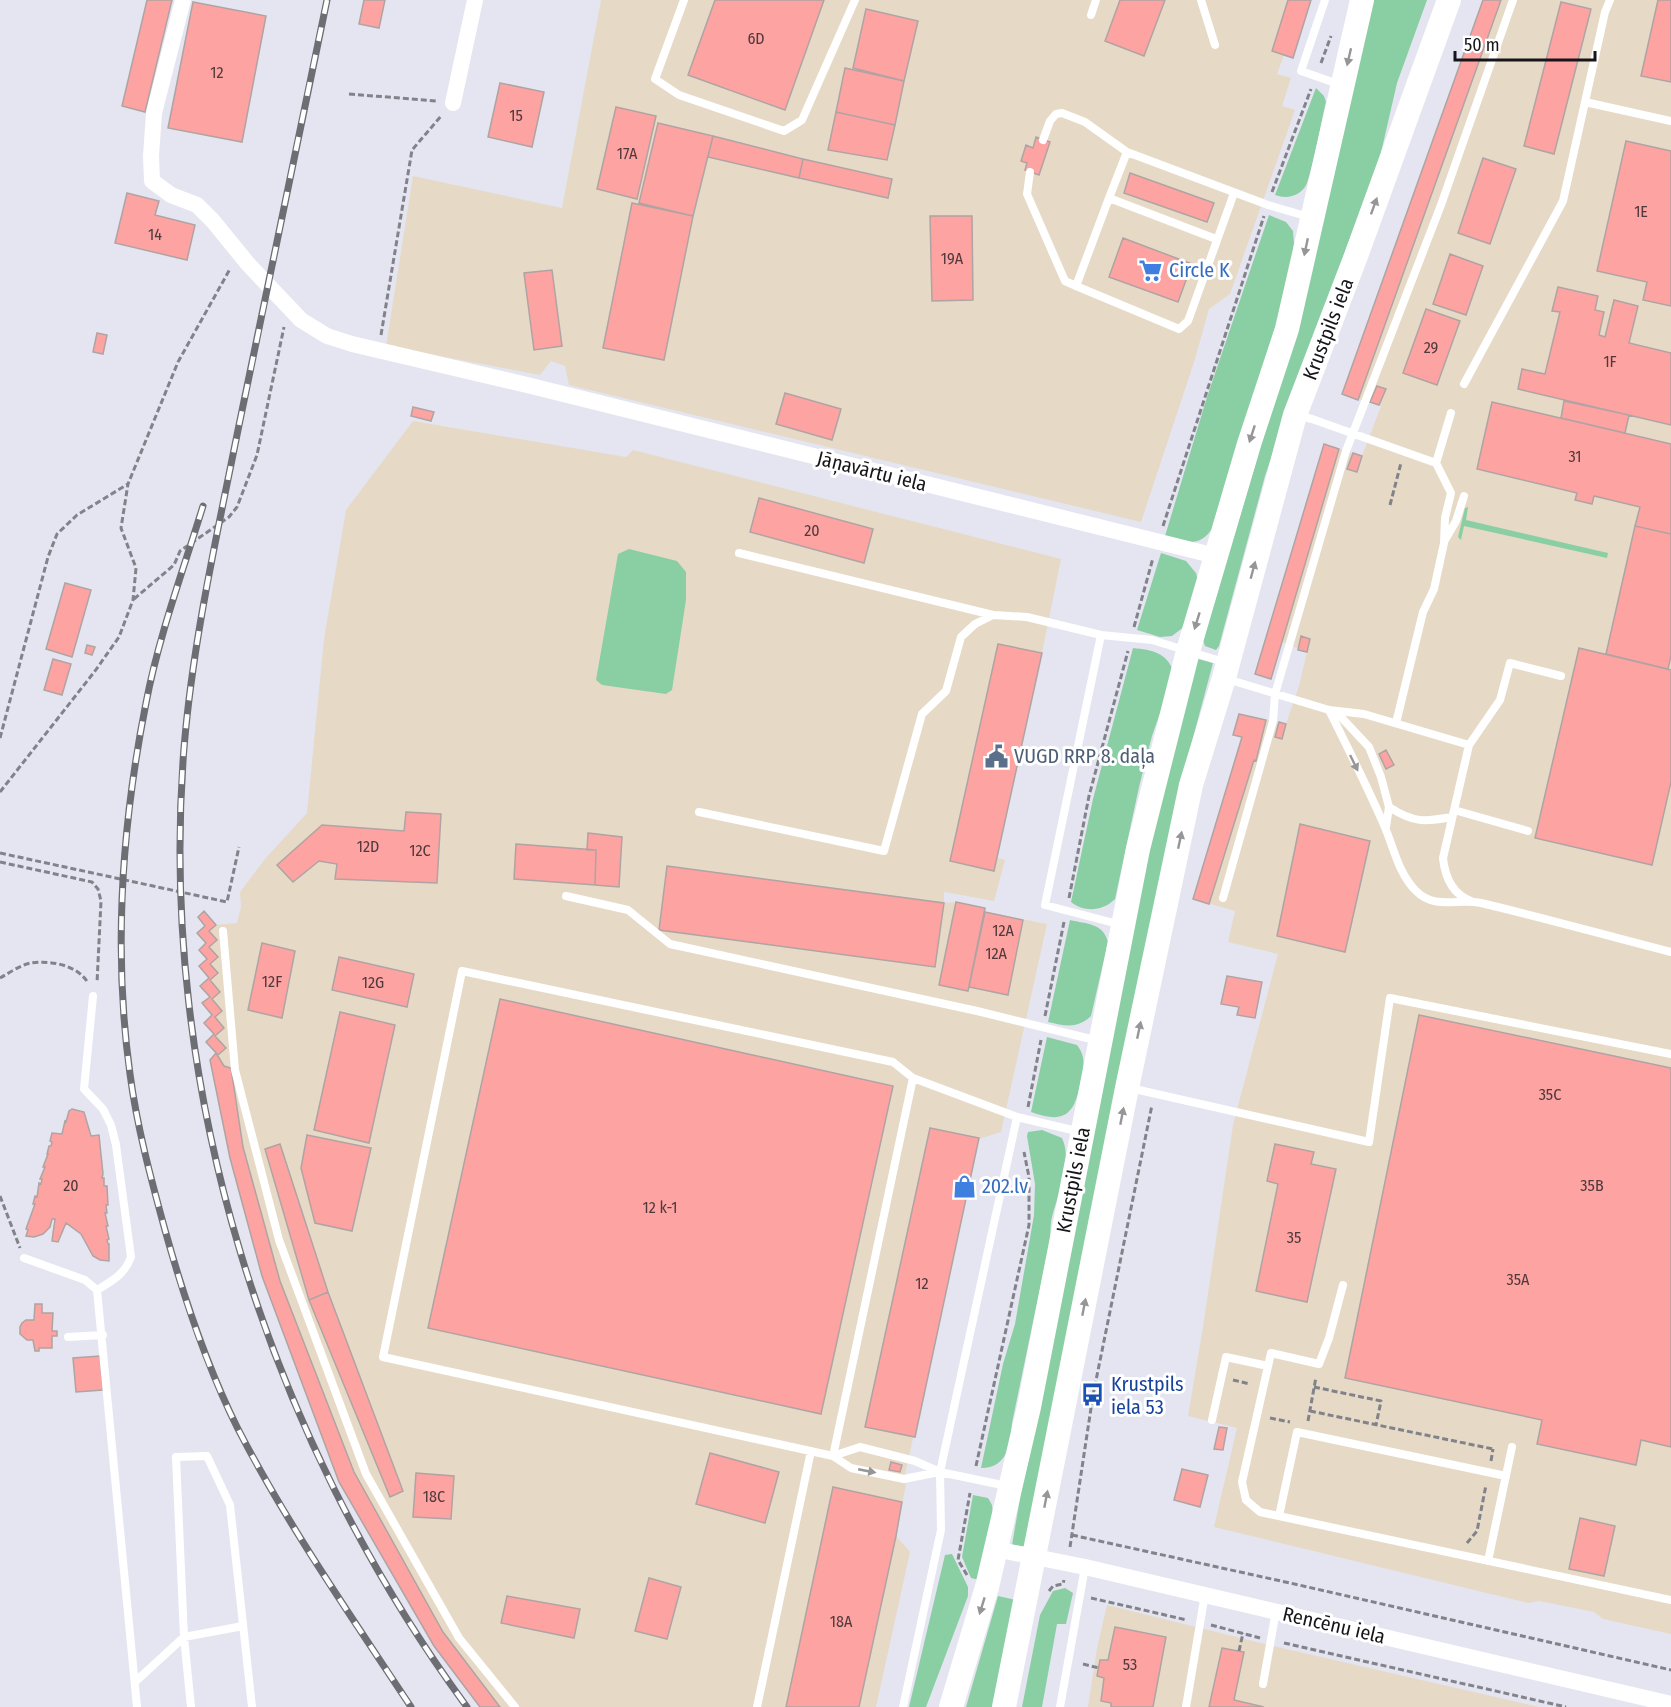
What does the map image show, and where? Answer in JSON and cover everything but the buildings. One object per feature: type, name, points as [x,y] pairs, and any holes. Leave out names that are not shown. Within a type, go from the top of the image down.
[{"type":"main road","name":"Krustpils iela","points":[[951,1707],[987,1587],[1029,1407],[1138,849],[1188,651],[1249,444],[1287,329],[1362,0]]},
{"type":"main road","points":[[1397,141],[1401,102],[1411,60],[1433,0]]},
{"type":"main road","name":"Krustpils iela","points":[[1004,1707],[1127,1088],[1191,785],[1226,671],[1295,415],[1356,256],[1449,0]]},
{"type":"street","name":"Jāņavārtu iela","points":[[183,0],[154,113],[152,181],[171,195],[197,205],[213,220],[239,253],[289,308],[301,320],[327,336],[379,351],[1216,556]]},
{"type":"street","points":[[453,103],[475,0]]},
{"type":"street","name":"Rencēnu iela","points":[[995,1550],[1035,1556],[1205,1594],[1671,1704]]},
{"type":"lane","points":[[684,0],[655,79],[679,95],[784,131],[802,120],[855,0]]},
{"type":"lane","points":[[1091,15],[1096,0]]},
{"type":"lane","points":[[1201,0],[1215,45]]},
{"type":"lane","points":[[1324,0],[1300,71],[1342,85]]},
{"type":"lane","points":[[1223,898],[1273,721],[1275,694],[1346,451],[1441,205],[1513,0]]},
{"type":"lane","points":[[1464,384],[1563,201],[1605,12],[1610,0]]},
{"type":"lane","points":[[1585,102],[1671,121]]},
{"type":"lane","points":[[1043,140],[1050,121],[1056,114],[1062,114],[1085,122],[1126,152],[1268,206],[1312,218]]},
{"type":"lane","points":[[1076,286],[1126,152]]},
{"type":"lane","points":[[1030,172],[1027,194],[1065,281],[1179,329],[1188,321],[1234,193]]},
{"type":"lane","points":[[1109,198],[1216,239]]},
{"type":"lane","points":[[1396,723],[1423,612],[1434,589],[1444,543],[1445,518],[1451,493],[1436,463],[1451,413]]},
{"type":"lane","points":[[1295,415],[1312,418],[1436,463]]},
{"type":"lane","points":[[1444,543],[1456,520],[1464,496]]},
{"type":"lane","points":[[740,553],[993,615],[1027,617],[1101,635],[1152,639],[1188,651],[1275,694],[1329,710],[1364,714],[1469,745]]},
{"type":"lane","points":[[699,812],[884,851],[922,714],[946,691],[961,637],[975,624],[993,615]]},
{"type":"lane","points":[[1101,635],[1045,906],[1123,926]]},
{"type":"lane","points":[[1561,676],[1510,663],[1500,700],[1469,745],[1443,858],[1445,874],[1451,886],[1463,898],[1671,952]]},
{"type":"lane","points":[[1329,710],[1340,716],[1369,747],[1381,777],[1389,807],[1385,828]]},
{"type":"lane","points":[[1329,710],[1385,828],[1394,854],[1406,878],[1416,891],[1440,903],[1478,903]]},
{"type":"lane","points":[[1389,807],[1405,817],[1427,821],[1453,813],[1528,831]]},
{"type":"lane","points":[[566,896],[628,910],[670,944],[977,1011],[1099,1041]]},
{"type":"lane","points":[[223,932],[235,1070],[240,1093],[279,1240],[366,1473],[459,1638],[515,1707]]},
{"type":"lane","points":[[939,1472],[904,1479],[851,1468],[834,1456],[383,1357],[462,971],[893,1062],[913,1078],[1021,1117],[1082,1133]]},
{"type":"lane","points":[[93,996],[84,1089],[102,1109],[111,1125],[116,1145],[131,1257],[127,1267],[117,1278],[97,1290]]},
{"type":"lane","points":[[1127,1088],[1369,1142],[1390,998],[1671,1054]]},
{"type":"lane","points":[[834,1456],[913,1078]]},
{"type":"lane","points":[[903,1707],[940,1530],[939,1472],[1021,1117]]},
{"type":"lane","points":[[24,1258],[85,1281],[97,1290],[138,1707]]},
{"type":"lane","points":[[1343,1285],[1329,1338],[1319,1364],[1271,1353],[1242,1482],[1246,1500],[1260,1512],[1671,1600]]},
{"type":"lane","points":[[68,1337],[103,1335]]},
{"type":"lane","points":[[1212,1420],[1226,1357],[1268,1366]]},
{"type":"lane","points":[[1280,1516],[1297,1432],[1506,1476]]},
{"type":"lane","points":[[834,1456],[860,1447],[915,1461],[939,1472],[1011,1486]]},
{"type":"lane","points":[[1488,1561],[1511,1450]]},
{"type":"lane","points":[[757,1707],[811,1451]]},
{"type":"lane","points":[[191,1707],[184,1637],[176,1457],[207,1456],[230,1505],[252,1707]]},
{"type":"lane","points":[[1060,1707],[1085,1567]]},
{"type":"lane","points":[[1186,1707],[1205,1594]]},
{"type":"lane","points":[[1263,1684],[1276,1611]]},
{"type":"lane","points":[[135,1682],[184,1637],[243,1626]]},
{"type":"path","points":[[1021,1117],[1043,1028],[1089,796],[1158,541],[1182,460],[1268,206],[1332,33]]},
{"type":"path","points":[[349,94],[453,103]]},
{"type":"path","points":[[379,351],[412,150],[453,103]]},
{"type":"path","points":[[0,792],[119,637],[133,600],[136,568],[121,528],[128,484],[178,362],[239,253]]},
{"type":"path","points":[[133,600],[174,565],[180,551],[230,517],[237,507],[257,455],[289,308]]},
{"type":"path","points":[[1390,505],[1403,451]]},
{"type":"path","points":[[0,738],[48,557],[57,534],[77,515],[128,484]]},
{"type":"path","points":[[0,853],[227,902],[239,847]]},
{"type":"path","points":[[0,862],[92,882],[98,889],[101,901],[96,990],[93,996]]},
{"type":"path","points":[[0,978],[30,963],[54,963],[74,969],[87,980],[93,996]]},
{"type":"path","points":[[1067,1563],[1094,1395],[1154,1094]]},
{"type":"path","points":[[967,1576],[958,1560],[973,1478],[1029,1225],[1029,1178],[1023,1151]]},
{"type":"path","points":[[0,1196],[24,1258]]},
{"type":"path","points":[[1307,1373],[1317,1376]]},
{"type":"path","points":[[1221,1377],[1275,1389],[1269,1418]]},
{"type":"path","points":[[1314,1388],[1381,1401],[1376,1425]]},
{"type":"path","points":[[1310,1412],[1511,1450]]},
{"type":"path","points":[[1072,1535],[1671,1670]]},
{"type":"path","points":[[1081,1592],[1095,1600],[1566,1707]]},
{"type":"path","points":[[1239,1651],[1243,1633]]},
{"type":"path","points":[[1083,1664],[1099,1668]]},
{"type":"shaded area","points":[[601,0],[1288,0],[1284,55],[1277,74],[1291,78],[1282,106],[1295,110],[1230,294],[1209,309],[1195,359],[1141,522],[569,385],[565,366],[551,361],[540,375],[386,346],[413,176],[562,208]]},
{"type":"shaded area","points":[[1483,0],[1671,0],[1671,1634],[1603,1619],[1594,1612],[1539,1601],[1528,1603],[1214,1527],[1237,1428],[1188,1416],[1233,1125],[1278,954],[1228,942],[1235,911],[1193,899],[1241,738],[1233,735],[1239,714],[1286,724],[1299,686],[1307,652],[1282,642],[1255,674],[1324,444],[1362,456],[1381,406],[1342,394]]},
{"type":"shaded area","points":[[413,421],[626,457],[633,450],[1061,559],[1042,653],[998,644],[951,861],[994,871],[997,858],[1005,860],[994,901],[944,892],[944,903],[956,902],[985,908],[986,912],[1047,924],[1001,1132],[979,1139],[904,1479],[906,1484],[896,1536],[910,1552],[876,1707],[480,1707],[434,1646],[339,1482],[230,1158],[210,1060],[215,1053],[206,1042],[214,1034],[204,1023],[212,1015],[202,1003],[210,997],[200,986],[209,977],[199,966],[207,959],[199,950],[206,943],[197,933],[205,926],[198,917],[204,911],[216,925],[237,923],[241,907],[240,892],[265,859],[307,813],[324,639],[346,510]]},
{"type":"shaded area","points":[[1107,1605],[1539,1707],[1088,1707],[1097,1648]]},
{"type":"green space","points":[[1372,0],[1427,0],[1397,83],[1380,157],[1265,476],[1219,646],[1216,650],[1205,646],[1203,640],[1293,339]]},
{"type":"green space","points":[[1316,88],[1324,96],[1326,102],[1307,182],[1305,187],[1295,195],[1284,197],[1275,195]]},
{"type":"green space","points":[[1269,215],[1286,222],[1293,231],[1294,244],[1288,286],[1213,527],[1203,539],[1185,542],[1165,536],[1207,397]]},
{"type":"green space","points":[[1468,507],[1466,520],[1608,553],[1607,558],[1464,526],[1461,540],[1458,537],[1465,508]]},
{"type":"green space","points":[[629,549],[677,561],[686,572],[686,600],[672,690],[666,694],[602,685],[596,680],[618,554]]},
{"type":"green space","points":[[1161,553],[1186,561],[1196,573],[1198,581],[1185,626],[1172,636],[1160,637],[1137,630]]},
{"type":"green space","points":[[1133,648],[1152,651],[1163,656],[1174,673],[1152,736],[1115,899],[1099,908],[1082,908],[1071,902],[1093,799]]},
{"type":"green space","points":[[1198,659],[1213,663],[1190,749],[1027,1544],[1022,1547],[1012,1545],[1026,1464],[1160,798]]},
{"type":"green space","points":[[1070,920],[1098,928],[1106,936],[1108,942],[1091,1016],[1076,1025],[1060,1025],[1048,1022]]},
{"type":"green space","points":[[1047,1037],[1077,1045],[1084,1062],[1076,1101],[1067,1113],[1061,1116],[1043,1116],[1031,1112]]},
{"type":"green space","points":[[1042,1130],[1062,1138],[1065,1147],[1065,1167],[1051,1220],[1050,1240],[1010,1439],[1006,1453],[997,1464],[981,1468],[1003,1364],[1015,1324],[1034,1215],[1035,1184],[1027,1136],[1028,1132]]},
{"type":"green space","points":[[973,1495],[988,1498],[993,1514],[979,1580],[971,1578],[962,1557]]},
{"type":"green space","points":[[952,1554],[968,1587],[968,1596],[926,1707],[909,1707],[945,1555]]},
{"type":"green space","points":[[1065,1588],[1073,1593],[1066,1624],[1057,1624],[1042,1707],[1022,1707],[1040,1615],[1053,1591]]},
{"type":"green space","points":[[998,1596],[1016,1600],[995,1707],[966,1707]]},
{"type":"railway","points":[[327,0],[214,548],[193,668],[184,748],[180,875],[189,1002],[209,1128],[240,1252],[282,1373],[335,1490],[396,1602],[467,1707]]},
{"type":"railway","points":[[203,506],[151,678],[131,795],[121,934],[125,1028],[136,1114],[172,1255],[188,1306],[226,1405],[257,1465],[299,1536],[411,1707]]},
{"type":"place","name":"Circle K","points":[[1151,270]]},
{"type":"place","name":"VUGD RRP 8. daļa","points":[[996,756]]},
{"type":"place","name":"202.lv","points":[[964,1186]]},
{"type":"place","name":"Krustpils iela 53","points":[[1093,1395]]}]
